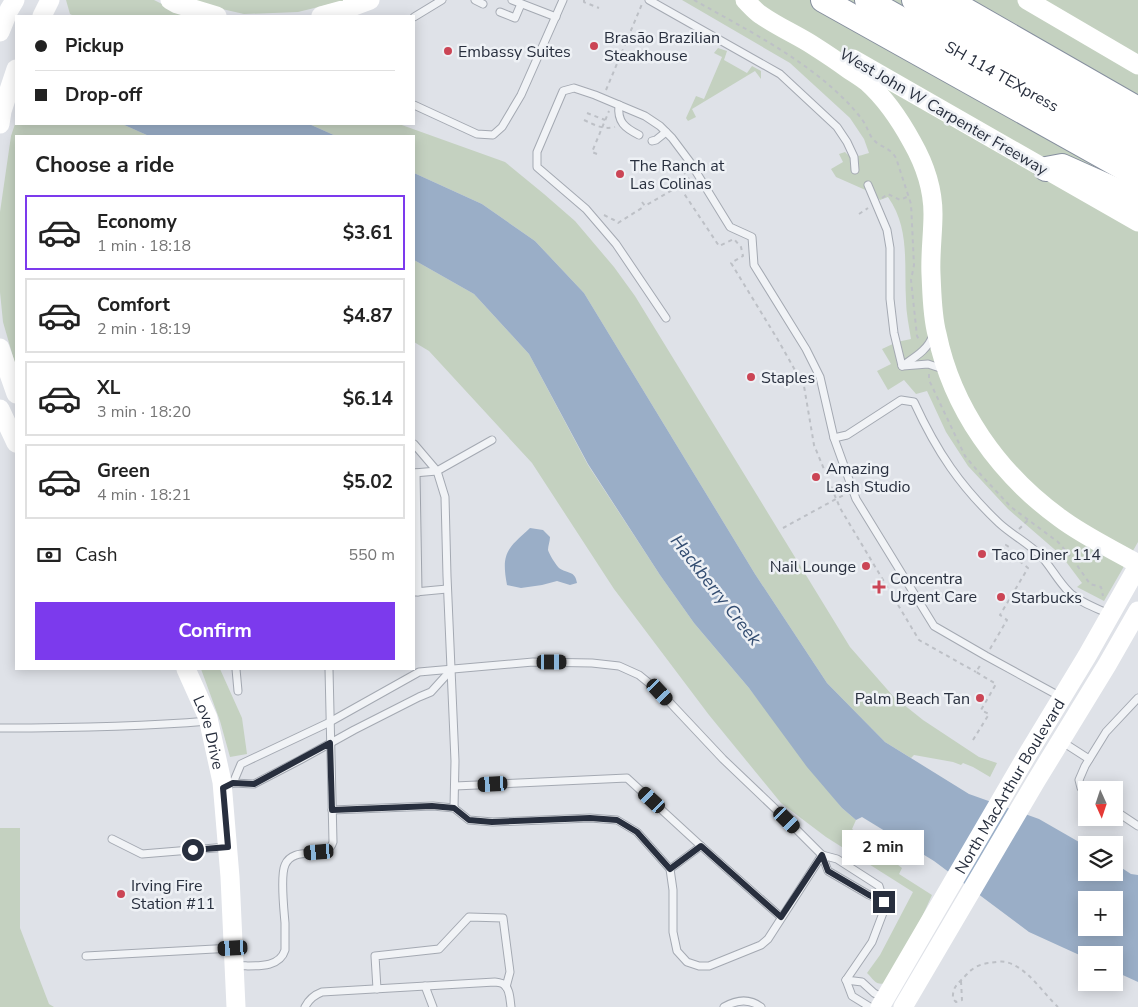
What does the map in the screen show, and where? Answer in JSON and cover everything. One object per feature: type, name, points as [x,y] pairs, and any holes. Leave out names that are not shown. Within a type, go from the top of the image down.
[{"type":"highway","points":[[823,0],[1138,176]]},
{"type":"highway","name":"SH 114 TEXpress","points":[[867,0],[1138,152]]},
{"type":"highway","name":"SH 114 TEXpress","points":[[914,0],[1138,131]]},
{"type":"highway","points":[[953,2],[1138,109]]},
{"type":"highway","points":[[1046,169],[1062,166],[1138,200]]},
{"type":"main road","points":[[0,32],[15,0]]},
{"type":"main road","points":[[42,15],[50,0]]},
{"type":"main road","points":[[170,0],[177,4],[214,15]]},
{"type":"main road","points":[[330,15],[370,0]]},
{"type":"main road","points":[[744,0],[760,15],[814,46],[866,82],[895,112],[913,143],[926,174],[931,192],[933,213],[931,271],[936,334],[947,371],[960,402],[979,435],[1003,468],[1019,484],[1061,519],[1138,565]]},
{"type":"main road","name":"West John W Carpenter Freeway","points":[[750,0],[1138,222]]},
{"type":"main road","points":[[1027,0],[1138,65]]},
{"type":"main road","points":[[0,124],[2,111],[15,71]]},
{"type":"main road","points":[[0,348],[15,391]]},
{"type":"main road","points":[[0,409],[15,442]]},
{"type":"main road","name":"North MacArthur Boulevard","points":[[878,1004],[937,909],[1138,565]]},
{"type":"main road","name":"North MacArthur Boulevard","points":[[903,1007],[1138,611]]},
{"type":"main road","points":[[1061,740],[1059,734],[1083,681],[1106,643],[1110,628],[1110,615]]},
{"type":"main road","points":[[1107,665],[1138,628]]},
{"type":"main road","name":"Love Drive","points":[[186,670],[209,721],[228,786],[228,847],[236,1007]]},
{"type":"lane","points":[[415,15],[442,0]]},
{"type":"lane","points":[[474,0],[483,4]]},
{"type":"lane","points":[[512,0],[556,17]]},
{"type":"lane","points":[[415,104],[477,134],[493,135],[502,127],[521,95],[563,0]]},
{"type":"lane","points":[[649,0],[780,74],[837,127],[854,157],[855,170]]},
{"type":"lane","points":[[500,12],[515,18],[521,4]]},
{"type":"lane","points":[[666,318],[616,244],[586,209],[536,167],[537,152],[563,91],[574,88],[645,116],[660,126],[672,138],[690,162],[730,227],[752,237],[754,265],[806,349],[820,377],[834,438],[856,499],[934,626],[1062,697]]},
{"type":"lane","points":[[619,105],[618,114],[626,128],[639,135]]},
{"type":"lane","points":[[652,140],[656,140],[666,132]]},
{"type":"lane","points":[[868,185],[886,230],[890,248],[890,299],[894,333],[902,366]]},
{"type":"lane","points":[[902,366],[926,348],[931,341],[936,327]]},
{"type":"lane","points":[[902,366],[928,364],[947,371]]},
{"type":"lane","points":[[834,438],[847,435],[901,400],[914,402],[924,425],[939,451],[955,475],[975,499],[1001,524],[1041,556],[1070,592],[1110,615]]},
{"type":"lane","points":[[447,589],[416,592],[415,473],[437,472],[492,440]]},
{"type":"lane","points":[[415,445],[437,472],[445,497],[455,761],[454,808]]},
{"type":"lane","points":[[228,786],[241,764],[330,722],[419,672],[533,662],[592,662],[619,666],[639,675],[660,692],[723,759],[822,855],[828,871],[884,902]]},
{"type":"lane","points":[[236,670],[238,691]]},
{"type":"lane","points":[[86,956],[233,957],[270,965],[276,963],[283,956],[285,950],[283,867],[292,856],[328,850],[332,847],[333,842],[329,670]]},
{"type":"lane","points":[[228,786],[254,784],[362,725],[430,692],[451,670]]},
{"type":"lane","points":[[1079,781],[1089,759],[1106,732],[1138,698]]},
{"type":"lane","points":[[0,728],[76,728],[209,721]]},
{"type":"lane","points":[[1061,740],[1089,759]]},
{"type":"lane","points":[[455,786],[627,778],[781,917]]},
{"type":"lane","points":[[332,810],[432,806],[454,808],[469,820],[492,822],[590,818],[617,820],[637,832],[670,869],[673,890],[673,932],[677,952],[687,962],[699,966],[709,966],[761,945],[768,939],[822,855]]},
{"type":"lane","points":[[1123,816],[1138,826]]},
{"type":"lane","points":[[112,839],[142,854],[228,847]]},
{"type":"lane","points":[[670,869],[701,846]]},
{"type":"lane","points":[[822,855],[837,859],[879,886],[884,902],[883,913],[872,942],[846,980]]},
{"type":"lane","points":[[377,989],[375,956],[439,949],[469,917],[503,918],[510,972],[506,987]]},
{"type":"lane","points":[[846,980],[862,982],[874,993],[878,1004]]},
{"type":"lane","points":[[846,980],[852,996],[878,1004]]},
{"type":"lane","points":[[305,1007],[310,998],[322,992],[495,982],[503,983],[506,987],[511,1007]]},
{"type":"lane","points":[[425,986],[431,1006]]},
{"type":"lane","points":[[724,1007],[741,1000],[751,1001],[761,1007]]},
{"type":"path","points":[[584,0],[584,2],[599,8]]},
{"type":"path","points":[[602,98],[644,0]]},
{"type":"path","points":[[629,20],[634,22]]},
{"type":"path","points":[[597,154],[592,152],[610,110],[615,116]]},
{"type":"path","points":[[588,113],[605,120]]},
{"type":"path","points":[[584,120],[602,128],[620,126]]},
{"type":"path","points":[[610,218],[618,223],[689,179],[676,159]]},
{"type":"path","points":[[679,186],[719,246],[734,238],[741,247],[743,256],[731,263],[804,386],[814,445],[840,508],[919,640],[996,684],[982,710],[989,714],[973,740]]},
{"type":"path","points":[[642,202],[645,206]]},
{"type":"path","points":[[784,528],[836,498],[853,491]]},
{"type":"path","points":[[976,672],[1007,620],[1000,616],[1028,568],[1008,552],[1009,547],[1006,545],[1028,520]]},
{"type":"path","points":[[961,981],[962,1000],[956,1002],[953,999],[952,993],[955,985],[969,971],[985,963],[1004,962],[1012,964],[1027,974],[1058,1007]]},
{"type":"green space","points":[[66,0],[154,0],[184,15],[72,15]]},
{"type":"green space","points":[[187,0],[347,0],[298,12],[244,14]]},
{"type":"green space","points":[[682,0],[1138,0],[1138,542],[1104,601],[1077,587],[1082,583],[1061,555],[1008,509],[968,466],[946,432],[927,391],[916,394],[904,380],[888,390],[877,371],[891,364],[882,349],[897,342],[911,339],[906,305],[903,234],[900,221],[888,197],[880,200],[870,192],[836,177],[831,169],[843,162],[839,154],[845,152],[850,156],[859,156],[869,153],[864,139],[850,118],[790,63]]},
{"type":"green space","points":[[718,48],[727,51],[724,60],[747,73],[752,66],[761,71],[761,79],[755,71],[692,109],[696,117],[688,121],[686,118],[696,96],[704,99],[722,57],[714,53]]},
{"type":"green space","points":[[15,124],[124,125],[147,135],[15,135],[15,364],[3,322],[0,292],[0,212],[11,136]]},
{"type":"green space","points":[[311,125],[402,125],[505,162],[575,221],[614,267],[635,296],[850,647],[893,696],[923,720],[979,757],[997,763],[990,777],[963,763],[961,765],[914,755],[911,758],[885,742],[827,683],[755,574],[584,293],[535,241],[482,204],[415,173],[415,135],[334,135]]},
{"type":"green space","points":[[415,261],[474,294],[529,354],[588,465],[694,623],[749,688],[842,808],[856,820],[852,829],[902,868],[899,874],[932,895],[886,983],[877,983],[867,973],[880,955],[913,892],[826,837],[781,803],[709,715],[614,589],[532,463],[429,351],[415,343]]},
{"type":"green space","points":[[201,670],[220,670],[242,718],[247,754],[230,757],[220,721]]},
{"type":"green space","points":[[0,828],[20,828],[20,928],[49,1004],[54,1007],[0,1007]]},
{"type":"water","points":[[124,125],[311,125],[334,135],[147,135]]},
{"type":"water","name":"Hackberry Creek","points":[[415,173],[482,204],[535,241],[584,293],[755,574],[827,683],[885,742],[969,794],[1039,819],[1078,841],[1078,881],[1123,881],[1123,869],[1131,874],[1138,875],[1138,982],[1123,975],[1123,946],[1078,946],[1078,954],[1029,932],[934,861],[862,817],[856,820],[842,808],[807,767],[749,688],[694,623],[660,575],[588,464],[529,354],[474,294],[415,261]]},
{"type":"water","points":[[530,528],[543,530],[550,537],[548,550],[551,557],[559,568],[574,576],[577,583],[570,585],[557,581],[521,588],[507,585],[505,566],[508,552],[516,541]]},
{"type":"place","name":"Brasão Brazilian Steakhouse","points":[[594,46]]},
{"type":"place","name":"Embassy Suites","points":[[448,51]]},
{"type":"place","name":"The Ranch at Las Colinas","points":[[620,174]]},
{"type":"place","name":"Staples","points":[[751,377]]},
{"type":"place","name":"Amazing Lash Studio","points":[[816,477]]},
{"type":"place","name":"Taco Diner 114","points":[[982,554]]},
{"type":"place","name":"Nail Lounge","points":[[866,566]]},
{"type":"place","name":"Concentra Urgent Care","points":[[879,587]]},
{"type":"place","name":"Starbucks","points":[[1001,597]]},
{"type":"place","name":"Palm Beach Tan","points":[[980,698]]},
{"type":"place","name":"Irving Fire Station #11","points":[[121,894]]},
{"type":"route","points":[[193,850],[228,847],[223,788],[233,783],[254,784],[330,743],[332,810],[432,806],[454,808],[469,820],[492,822],[590,818],[617,820],[637,832],[670,869],[701,846],[781,917],[822,855],[828,871],[884,902]]}]
